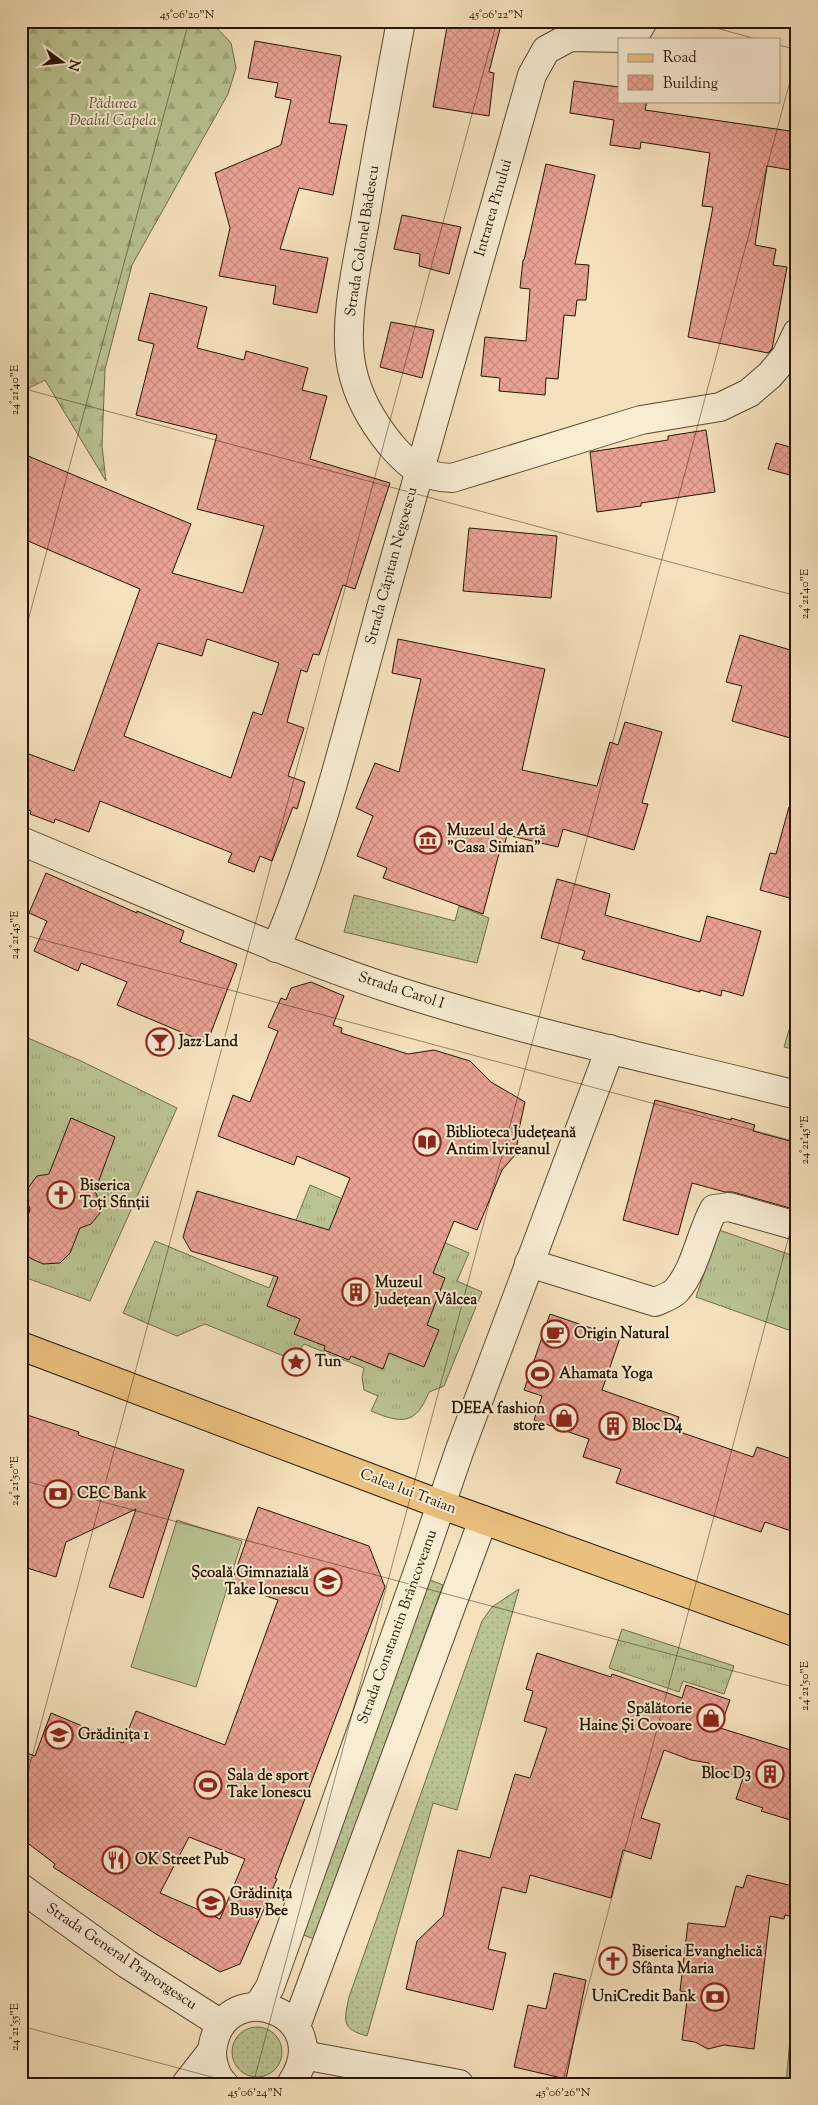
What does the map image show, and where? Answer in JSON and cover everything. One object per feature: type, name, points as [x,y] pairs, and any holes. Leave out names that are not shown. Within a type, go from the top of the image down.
[{"type":"main road","name":"Calea lui Traian","points":[[21,1346],[442,1505],[797,1633]]},
{"type":"street","name":"Strada Colonel Bădescu","points":[[401,21],[355,277],[349,331],[352,368],[362,400],[378,429],[397,452],[418,471]]},
{"type":"street","name":"Intrarea Pinului","points":[[418,471],[532,75],[546,50],[570,37],[624,38],[639,28],[643,21]]},
{"type":"street","name":"Strada Căpitan Negoescu","points":[[276,948],[298,894],[319,828],[418,471],[435,477],[452,478],[641,420],[720,408],[749,393],[770,375],[786,356],[797,333]]},
{"type":"street","name":"Strada Carol I","points":[[21,841],[276,948],[436,1003],[610,1049],[797,1094]]},
{"type":"street","name":"Strada Constantin Brâncoveanu","points":[[258,2006],[270,1987],[442,1505],[459,1452],[610,1049]]},
{"type":"street","points":[[529,1263],[655,1302],[675,1292],[687,1276],[705,1225],[714,1209],[729,1207],[797,1226]]},
{"type":"street","points":[[296,2026],[483,1520]]},
{"type":"street","name":"Strada General Praporgescu","points":[[21,1888],[127,1964],[221,2024]]},
{"type":"street","points":[[224,2084],[214,2067],[211,2052],[214,2037],[221,2024],[238,2011],[258,2006],[271,2008],[283,2014],[296,2026],[302,2039],[303,2055],[300,2070],[291,2084]]},
{"type":"street","points":[[186,2084],[211,2052]]},
{"type":"street","points":[[303,2055],[459,2084]]},
{"type":"green space","name":"Pădurea Dealul Capela","points":[[21,21],[210,21],[231,43],[236,68],[228,94],[132,265],[105,369],[102,446],[106,481],[45,380],[21,392]]},
{"type":"green space","points":[[354,895],[455,921],[459,906],[489,918],[477,963],[344,932]]},
{"type":"green space","points":[[797,1003],[797,1050],[784,1047]]},
{"type":"green space","points":[[21,1035],[81,1061],[177,1108],[90,1301],[21,1276]]},
{"type":"green space","points":[[310,1185],[469,1253],[457,1281],[482,1292],[444,1386],[429,1392],[419,1411],[407,1419],[391,1418],[371,1411],[378,1396],[364,1390],[362,1377],[364,1368],[304,1344],[299,1351],[286,1357],[205,1324],[177,1336],[123,1313],[155,1241],[269,1288]]},
{"type":"green space","points":[[719,1230],[797,1257],[797,1333],[696,1297]]},
{"type":"green space","points":[[177,1520],[242,1541],[196,1687],[131,1667]]},
{"type":"green space","points":[[430,1580],[443,1585],[314,1939],[301,1934]]},
{"type":"green space","points":[[519,1589],[457,1810],[433,1803],[367,2036],[353,2030],[346,2023],[349,1997],[482,1621],[492,1607]]},
{"type":"green space","points":[[622,1629],[734,1666],[724,1694],[683,1681],[679,1692],[609,1668]]},
{"type":"green space","points":[[794,1994],[797,1995],[797,2084],[786,2084]]},
{"type":"green space","points":[[257,2027],[271,2031],[278,2038],[282,2052],[278,2066],[271,2073],[257,2077],[243,2073],[236,2066],[232,2052],[236,2038],[243,2031]]},
{"type":"building","points":[[448,21],[502,21],[489,72],[494,73],[489,116],[433,107]]},
{"type":"building","points":[[255,41],[341,56],[329,123],[347,125],[333,195],[299,188],[280,249],[328,258],[317,313],[273,304],[276,286],[219,276],[230,228],[215,173],[281,145],[291,100],[275,97],[278,83],[248,78]]},
{"type":"building","points":[[574,81],[618,87],[618,102],[647,102],[645,110],[797,132],[797,171],[767,166],[755,245],[776,249],[773,265],[787,267],[772,349],[768,353],[688,337],[713,207],[702,206],[710,153],[641,142],[640,149],[610,145],[614,120],[570,113]]},
{"type":"building","points":[[546,164],[595,175],[575,264],[589,265],[586,300],[577,300],[575,316],[564,315],[558,379],[546,378],[545,395],[499,391],[500,378],[481,376],[485,337],[526,341],[530,289],[520,288],[523,260]]},
{"type":"building","points":[[402,215],[461,227],[449,274],[419,266],[420,254],[394,249]]},
{"type":"building","points":[[150,293],[207,307],[197,348],[244,360],[246,351],[308,368],[302,390],[327,396],[310,459],[390,483],[355,589],[343,585],[319,655],[313,654],[307,672],[301,670],[287,722],[304,728],[288,776],[305,782],[297,809],[293,807],[272,861],[260,856],[254,872],[228,862],[232,853],[100,801],[89,832],[55,819],[54,823],[30,814],[31,811],[21,807],[21,751],[74,771],[140,589],[21,538],[21,453],[191,524],[172,573],[243,593],[264,526],[197,509],[217,435],[136,415],[154,344],[138,340]],"holes":[[[207,639],[279,663],[262,715],[253,712],[231,778],[124,736],[158,643],[202,656]]]},
{"type":"building","points":[[391,322],[434,330],[422,378],[380,367]]},
{"type":"building","points":[[706,430],[715,492],[641,503],[641,506],[597,512],[590,452],[668,440],[668,436]]},
{"type":"building","points":[[776,443],[797,449],[797,477],[768,469]]},
{"type":"building","points":[[469,528],[557,536],[551,598],[463,591]]},
{"type":"building","points":[[740,635],[797,652],[797,740],[732,721],[742,686],[726,682]]},
{"type":"building","points":[[398,639],[545,669],[522,770],[597,786],[610,742],[618,745],[625,722],[662,732],[642,803],[648,804],[634,850],[563,829],[558,847],[507,835],[504,846],[501,846],[483,914],[383,878],[387,868],[357,856],[373,816],[356,808],[375,763],[399,772],[421,679],[392,673]]},
{"type":"building","points":[[789,807],[797,808],[797,900],[760,890],[770,853],[776,854]]},
{"type":"building","points":[[46,873],[137,913],[137,911],[184,931],[180,942],[237,964],[207,1043],[117,1005],[127,982],[81,963],[78,971],[34,951],[47,921],[29,913]]},
{"type":"building","points":[[557,879],[610,894],[605,915],[700,942],[707,916],[761,931],[743,996],[722,990],[721,996],[700,990],[700,992],[582,959],[585,951],[541,938]]},
{"type":"building","points":[[311,982],[344,996],[333,1025],[342,1028],[341,1033],[408,1054],[434,1050],[470,1061],[491,1082],[525,1102],[516,1154],[502,1170],[477,1230],[454,1221],[433,1273],[445,1278],[427,1325],[439,1330],[424,1367],[389,1353],[383,1369],[351,1356],[349,1360],[324,1350],[325,1346],[294,1334],[300,1319],[267,1306],[278,1277],[191,1251],[183,1237],[197,1191],[329,1230],[350,1178],[297,1156],[294,1165],[218,1136],[233,1095],[250,1102],[278,1031],[268,1027],[281,998],[286,1000],[291,988]]},
{"type":"building","points":[[655,1100],[755,1125],[753,1131],[797,1143],[789,1174],[797,1176],[797,1210],[692,1183],[678,1235],[623,1220]]},
{"type":"building","name":"Biserica Toți Sfinții","points":[[71,1118],[115,1137],[95,1191],[99,1201],[100,1213],[91,1224],[80,1228],[70,1253],[60,1263],[43,1264],[30,1258],[22,1248],[22,1236],[30,1209],[26,1199],[28,1188],[37,1176],[49,1174]]},
{"type":"building","name":"Bloc D4","points":[[550,1314],[620,1338],[602,1390],[679,1417],[674,1430],[753,1457],[757,1447],[797,1461],[797,1533],[765,1522],[761,1532],[616,1483],[621,1469],[583,1457],[589,1439],[534,1420],[542,1396],[524,1390]]},
{"type":"building","points":[[21,1413],[79,1432],[78,1435],[184,1470],[143,1598],[109,1587],[136,1509],[66,1542],[56,1577],[21,1566]]},
{"type":"building","points":[[258,1507],[369,1546],[385,1587],[275,1878],[277,1879],[240,1964],[220,1972],[156,1934],[53,1867],[55,1864],[21,1838],[21,1766],[27,1753],[35,1756],[51,1713],[123,1743],[136,1711],[225,1745],[278,1600],[231,1584]],"holes":[[[189,1837],[245,1859],[220,1919],[160,1893]]]},
{"type":"building","points":[[537,1653],[611,1677],[612,1674],[682,1698],[686,1685],[730,1700],[720,1728],[797,1752],[797,1822],[761,1811],[763,1808],[736,1799],[743,1778],[708,1766],[709,1763],[691,1760],[664,1750],[641,1818],[660,1824],[651,1859],[623,1850],[611,1898],[530,1875],[526,1893],[502,1887],[488,1949],[506,1953],[493,2010],[406,1989],[417,1941],[443,1916],[458,1850],[490,1858],[515,1774],[530,1778],[547,1728],[524,1721],[533,1691],[526,1689]]},
{"type":"building","points":[[747,1875],[797,1887],[797,1918],[785,1915],[784,1919],[770,1916],[754,2049],[724,2045],[708,2049],[695,2042],[682,2040],[688,1992],[680,1991],[688,1923],[725,1927],[736,1886],[743,1888]]},
{"type":"building","points":[[554,1973],[586,1980],[566,2079],[514,2067],[528,2005],[546,2009]]},
{"type":"place","name":"Muzeul de Artă \"Casa Simian\"","points":[[428,840]]},
{"type":"place","name":"Jazz Land","points":[[160,1042]]},
{"type":"place","name":"Biblioteca Județeană Antim Ivireanul","points":[[427,1142]]},
{"type":"place","name":"Biserica Toți Sfinții","points":[[61,1195]]},
{"type":"place","name":"Muzeul Județean Vâlcea","points":[[356,1292]]},
{"type":"place","name":"Origin Natural","points":[[555,1334]]},
{"type":"place","name":"Tun","points":[[296,1362]]},
{"type":"place","name":"Ahamata Yoga","points":[[540,1374]]},
{"type":"place","name":"DEEA fashion store","points":[[564,1418]]},
{"type":"place","name":"Bloc D4","points":[[613,1426]]},
{"type":"place","name":"CEC Bank","points":[[58,1494]]},
{"type":"place","name":"Școală Gimnazială Take Ionescu","points":[[328,1582]]},
{"type":"place","name":"Spălătorie Haine Și Covoare","points":[[711,1718]]},
{"type":"place","name":"Grădinița 1","points":[[59,1735]]},
{"type":"place","name":"Bloc D3","points":[[770,1774]]},
{"type":"place","name":"Sala de sport Take Ionescu","points":[[208,1785]]},
{"type":"place","name":"OK Street Pub","points":[[116,1860]]},
{"type":"place","name":"Grădinița Busy Bee","points":[[211,1903]]},
{"type":"place","name":"Biserica Evanghelică Sfânta Maria","points":[[613,1961]]},
{"type":"place","name":"UniCredit Bank","points":[[715,1997]]}]
